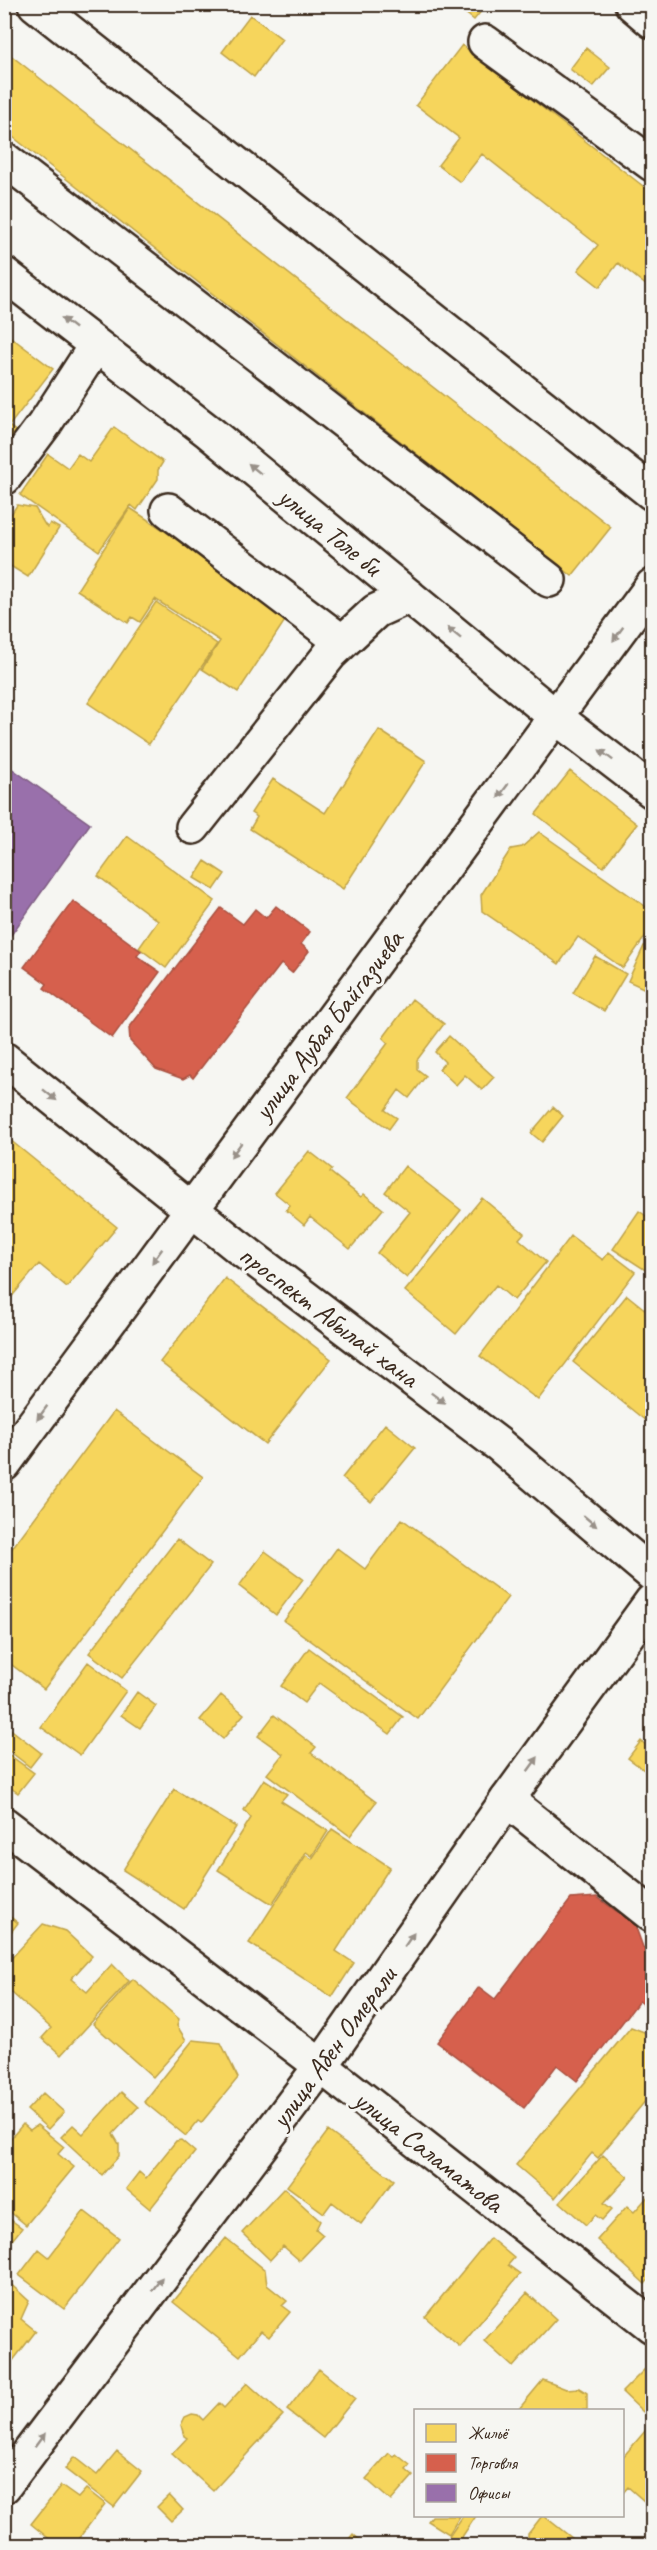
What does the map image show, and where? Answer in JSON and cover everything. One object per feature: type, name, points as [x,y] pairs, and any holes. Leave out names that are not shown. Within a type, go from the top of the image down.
[{"type":"main road","points":[[35,4],[652,494]]},
{"type":"main road","points":[[632,4],[652,21]]},
{"type":"main road","points":[[485,42],[652,164]]},
{"type":"main road","points":[[4,159],[549,580]]},
{"type":"main road","name":"улица Толе би","points":[[4,274],[209,432],[557,718],[652,791]]},
{"type":"main road","points":[[4,478],[46,422],[96,345]]},
{"type":"main road","points":[[168,510],[342,642]]},
{"type":"main road","name":"улица Аубая Байгазиева","points":[[4,1464],[557,718],[652,586]]},
{"type":"main road","points":[[194,827],[331,653],[376,611],[409,596]]},
{"type":"main road","name":"проспект Абылай хана","points":[[4,1059],[237,1246],[498,1444],[652,1574]]},
{"type":"main road","name":"улица Абен Омерали","points":[[4,2486],[321,2066],[507,1800],[652,1601]]},
{"type":"main road","points":[[507,1800],[652,1915]]},
{"type":"main road","name":"улица Саламатова","points":[[4,1824],[321,2066],[652,2326]]},
{"type":"building: Жильё","points":[[454,4],[487,4],[474,20]]},
{"type":"building: Жильё","points":[[250,15],[282,39],[254,77],[222,52]]},
{"type":"building: Жильё","points":[[462,45],[652,193],[652,290],[618,263],[600,287],[578,270],[598,245],[482,154],[460,182],[438,165],[459,138],[416,105]]},
{"type":"building: Жильё","points":[[586,48],[610,67],[593,87],[570,69]]},
{"type":"building: Жильё","points":[[4,50],[611,527],[572,576],[4,130]]},
{"type":"building: Жильё","points":[[4,332],[53,369],[9,426],[21,435],[8,452],[4,450]]},
{"type":"building: Жильё","points":[[114,427],[163,462],[158,470],[158,479],[137,510],[131,505],[99,551],[20,495],[48,454],[68,468],[78,454],[89,462]]},
{"type":"building: Жильё","points":[[17,505],[35,508],[45,525],[48,527],[50,523],[59,528],[28,577],[4,562],[4,525]]},
{"type":"building: Жильё","points":[[130,508],[290,613],[238,692],[202,669],[220,641],[155,599],[140,622],[132,617],[128,623],[77,590]]},
{"type":"building: Жильё","points":[[156,602],[217,644],[149,744],[88,703]]},
{"type":"building: Жильё","points":[[379,730],[426,761],[343,889],[250,829],[257,817],[251,813],[273,779],[325,813]]},
{"type":"building: Жильё","points":[[570,771],[637,824],[603,867],[536,814]]},
{"type":"building: Жильё","points":[[539,832],[652,911],[652,927],[623,968],[578,937],[559,964],[482,911],[481,895],[511,849],[522,847]]},
{"type":"building: Жильё","points":[[127,836],[215,901],[166,968],[139,948],[158,921],[98,876]]},
{"type":"building: Жильё","points":[[205,861],[225,874],[214,890],[194,878]]},
{"type":"building: Жильё","points":[[652,945],[652,992],[628,981],[644,946]]},
{"type":"building: Жильё","points":[[595,956],[626,974],[604,1011],[573,993]]},
{"type":"building: Жильё","points":[[412,999],[444,1024],[417,1060],[417,1069],[426,1076],[409,1098],[399,1090],[385,1110],[397,1118],[389,1129],[347,1098],[388,1043],[383,1038]]},
{"type":"building: Жильё","points":[[449,1036],[494,1077],[482,1090],[465,1075],[456,1085],[439,1069],[445,1062],[435,1052]]},
{"type":"building: Жильё","points":[[553,1107],[563,1116],[542,1142],[531,1133]]},
{"type":"building: Жильё","points":[[4,1135],[117,1227],[67,1287],[39,1264],[4,1306]]},
{"type":"building: Жильё","points":[[309,1151],[332,1169],[330,1172],[361,1197],[364,1194],[383,1209],[350,1249],[310,1217],[304,1225],[286,1210],[290,1205],[275,1193]]},
{"type":"building: Жильё","points":[[405,1166],[461,1210],[407,1278],[377,1253],[410,1212],[385,1192]]},
{"type":"building: Жильё","points":[[482,1198],[524,1233],[519,1239],[546,1262],[514,1300],[496,1285],[456,1334],[405,1291]]},
{"type":"building: Жильё","points":[[639,1211],[652,1220],[652,1269],[650,1273],[613,1249]]},
{"type":"building: Жильё","points":[[571,1236],[603,1260],[609,1252],[635,1272],[538,1400],[480,1356]]},
{"type":"building: Жильё","points":[[225,1278],[331,1359],[265,1444],[160,1362]]},
{"type":"building: Жильё","points":[[627,1295],[652,1315],[652,1426],[573,1362]]},
{"type":"building: Жильё","points":[[114,1411],[203,1477],[44,1689],[4,1659],[4,1559]]},
{"type":"building: Жильё","points":[[385,1424],[415,1448],[371,1502],[342,1478]]},
{"type":"building: Жильё","points":[[402,1519],[508,1597],[418,1719],[284,1621],[337,1548],[365,1569]]},
{"type":"building: Жильё","points":[[177,1539],[211,1565],[122,1678],[89,1653]]},
{"type":"building: Жильё","points":[[265,1551],[303,1579],[276,1615],[239,1586]]},
{"type":"building: Жильё","points":[[309,1648],[403,1717],[390,1734],[319,1683],[304,1703],[281,1686]]},
{"type":"building: Жильё","points":[[88,1662],[126,1691],[80,1755],[41,1727]]},
{"type":"building: Жильё","points":[[137,1692],[156,1706],[140,1728],[121,1715]]},
{"type":"building: Жильё","points":[[221,1695],[244,1714],[223,1739],[200,1720]]},
{"type":"building: Жильё","points":[[274,1715],[316,1747],[311,1753],[376,1802],[350,1836],[267,1774],[283,1754],[258,1736]]},
{"type":"building: Жильё","points":[[4,1724],[41,1753],[30,1767],[4,1747]]},
{"type":"building: Жильё","points":[[641,1741],[652,1750],[652,1759],[644,1770],[628,1758]]},
{"type":"building: Жильё","points":[[4,1751],[34,1773],[18,1793],[4,1783]]},
{"type":"building: Жильё","points":[[264,1779],[287,1794],[281,1801],[328,1831],[312,1856],[306,1852],[272,1904],[218,1870],[251,1818],[244,1810]]},
{"type":"building: Жильё","points":[[174,1789],[236,1827],[184,1909],[123,1870]]},
{"type":"building: Жильё","points":[[332,1829],[390,1867],[336,1951],[354,1963],[332,1997],[249,1943],[306,1855],[312,1859]]},
{"type":"building: Жильё","points":[[4,1912],[18,1923],[4,1941]]},
{"type":"building: Жильё","points":[[43,1924],[65,1931],[92,1956],[71,1979],[87,1992],[112,1964],[129,1981],[61,2055],[42,2038],[51,2028],[4,1986],[4,1966]]},
{"type":"building: Жильё","points":[[133,1979],[179,2019],[177,2026],[186,2040],[153,2077],[93,2024]]},
{"type":"building: Жильё","points":[[631,2027],[652,2035],[652,2093],[598,2158],[592,2153],[555,2198],[516,2165]]},
{"type":"building: Жильё","points":[[193,2040],[221,2043],[238,2078],[201,2123],[198,2121],[186,2136],[144,2102]]},
{"type":"building: Жильё","points":[[121,2092],[138,2107],[113,2134],[119,2144],[119,2156],[102,2175],[61,2137],[73,2125],[83,2134]]},
{"type":"building: Жильё","points":[[43,2093],[64,2112],[48,2129],[27,2110]]},
{"type":"building: Жильё","points":[[23,2124],[30,2130],[37,2125],[64,2147],[58,2154],[74,2167],[26,2225],[4,2207],[4,2146]]},
{"type":"building: Жильё","points":[[328,2131],[394,2180],[361,2224],[332,2202],[324,2213],[287,2186]]},
{"type":"building: Жильё","points":[[181,2140],[195,2152],[150,2209],[126,2189],[139,2172],[146,2178],[176,2141]]},
{"type":"building: Жильё","points":[[603,2155],[628,2177],[604,2203],[612,2209],[602,2220],[595,2215],[586,2225],[560,2202]]},
{"type":"building: Жильё","points":[[284,2188],[320,2221],[316,2229],[323,2235],[299,2260],[283,2246],[270,2260],[242,2233]]},
{"type":"building: Жильё","points":[[652,2192],[652,2276],[645,2284],[597,2240],[627,2206],[634,2212]]},
{"type":"building: Жильё","points":[[84,2211],[119,2238],[64,2309],[19,2275],[39,2249],[49,2257]]},
{"type":"building: Жильё","points":[[4,2215],[22,2228],[4,2250]]},
{"type":"building: Жильё","points":[[226,2238],[265,2270],[267,2285],[287,2301],[282,2306],[290,2312],[269,2337],[261,2331],[240,2356],[173,2302]]},
{"type":"building: Жильё","points":[[490,2238],[514,2258],[508,2265],[520,2274],[460,2347],[425,2317]]},
{"type":"building: Жильё","points":[[4,2278],[29,2301],[21,2319],[36,2331],[4,2372]]},
{"type":"building: Жильё","points":[[527,2293],[556,2319],[513,2367],[484,2341]]},
{"type":"building: Жильё","points":[[651,2363],[652,2402],[643,2412],[622,2392]]},
{"type":"building: Жильё","points":[[319,2369],[355,2398],[323,2438],[287,2410]]},
{"type":"building: Жильё","points":[[543,2380],[566,2389],[579,2388],[587,2393],[587,2409],[519,2409]]},
{"type":"building: Жильё","points":[[247,2383],[283,2415],[213,2491],[172,2454],[187,2438],[184,2436],[181,2425],[185,2417],[192,2414],[198,2415],[203,2420],[219,2403],[224,2408]]},
{"type":"building: Жильё","points":[[652,2423],[652,2508],[628,2487],[624,2492],[624,2456]]},
{"type":"building: Жильё","points":[[117,2451],[142,2471],[114,2507],[65,2469],[74,2457],[97,2475]]},
{"type":"building: Жильё","points":[[389,2453],[394,2457],[396,2454],[410,2465],[406,2470],[413,2476],[391,2501],[366,2479]]},
{"type":"building: Жильё","points":[[61,2486],[78,2498],[86,2489],[105,2504],[73,2546],[58,2546],[31,2524]]},
{"type":"building: Жильё","points":[[169,2495],[183,2510],[171,2521],[157,2507]]},
{"type":"building: Жильё","points":[[431,2517],[459,2517],[449,2534],[428,2521]]},
{"type":"building: Жильё","points":[[462,2517],[475,2517],[456,2546],[446,2541]]},
{"type":"building: Жильё","points":[[541,2517],[545,2517],[582,2546],[528,2546],[528,2534]]},
{"type":"building: Жильё","points":[[353,2534],[366,2546],[343,2546]]},
{"type":"building: Торговля","points":[[73,901],[141,951],[137,956],[160,972],[112,1038],[44,988],[47,984],[24,967]]},
{"type":"building: Торговля","points":[[276,906],[310,932],[301,944],[309,951],[292,973],[281,964],[193,1078],[190,1075],[183,1079],[156,1069],[130,1041],[129,1028],[221,908],[243,924],[255,909],[266,918]]},
{"type":"building: Торговля","points":[[597,1897],[635,1925],[643,1947],[652,1954],[652,1998],[646,2006],[639,2001],[577,2081],[557,2065],[524,2108],[437,2042],[479,1987],[495,1999],[571,1899]]},
{"type":"building: Офисы","points":[[4,763],[90,824],[4,945]]}]
